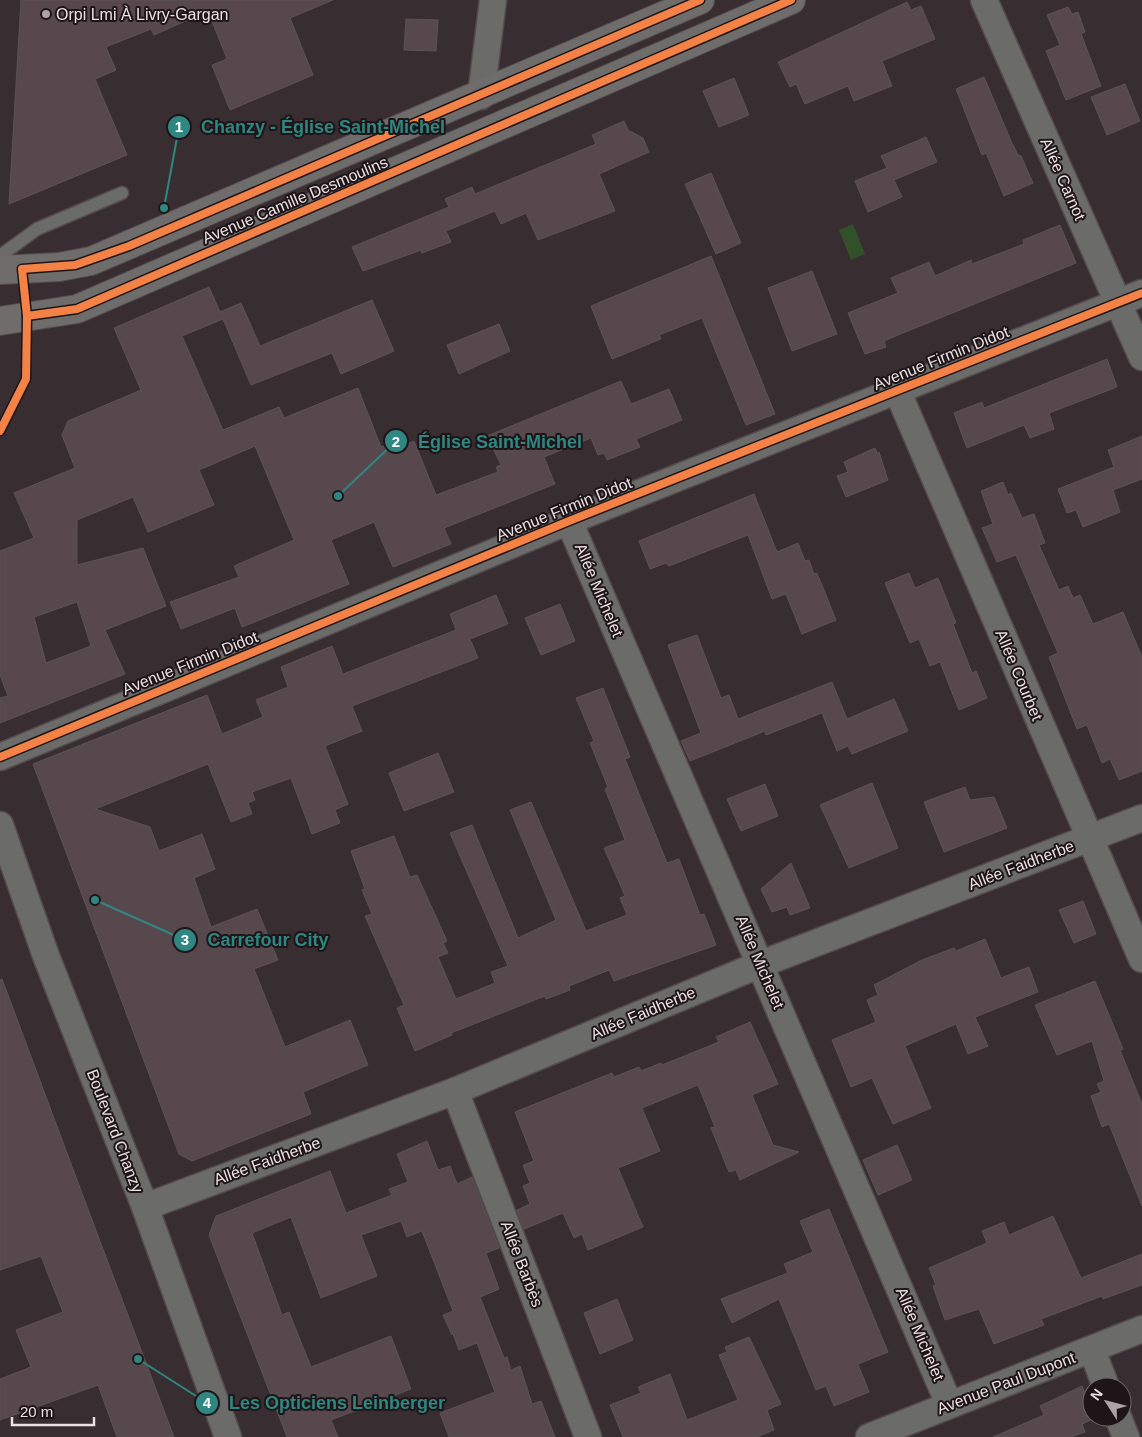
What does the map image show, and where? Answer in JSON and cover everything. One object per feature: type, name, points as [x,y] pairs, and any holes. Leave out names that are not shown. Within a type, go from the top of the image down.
[{"type":"main road","name":"Avenue Camille Desmoulins","points":[[0,270],[59,268],[91,261],[481,96],[700,0]]},
{"type":"main road","name":"Avenue Camille Desmoulins","points":[[0,321],[77,309],[792,0]]},
{"type":"street","points":[[481,96],[494,0]]},
{"type":"street","name":"Allée Carnot","points":[[984,0],[1142,358]]},
{"type":"street","name":"Avenue Firmin Didot","points":[[0,757],[569,521],[1142,293]]},
{"type":"street","name":"Allée Courbet","points":[[897,390],[1142,959]]},
{"type":"street","name":"Allée Michelet","points":[[569,521],[950,1404]]},
{"type":"street","name":"Allée Faidherbe","points":[[145,1207],[455,1091],[761,964],[1142,818]]},
{"type":"street","name":"Boulevard Chanzy","points":[[0,825],[46,956],[145,1207],[228,1437]]},
{"type":"street","name":"Allée Barbès","points":[[455,1091],[588,1437]]},
{"type":"street","name":"Avenue Paul Dupont","points":[[869,1437],[1142,1330]]},
{"type":"street","points":[[1092,1350],[1102,1377]]},
{"type":"lane","points":[[0,256],[37,229],[122,193]]},
{"type":"shaded area","points":[[853,224],[865,254],[851,260],[839,230]]},
{"type":"building","points":[[21,0],[333,0],[290,18],[313,75],[230,110],[212,65],[227,59],[208,11],[154,35],[151,29],[106,47],[116,70],[95,79],[127,155],[9,204]]},
{"type":"building","points":[[907,2],[911,10],[921,6],[935,39],[882,61],[892,86],[854,101],[848,86],[805,104],[796,84],[790,87],[778,62]]},
{"type":"building","points":[[1068,7],[1072,14],[1078,12],[1085,32],[1081,34],[1101,86],[1066,100],[1046,51],[1060,45],[1047,15]]},
{"type":"building","points":[[406,19],[438,20],[436,51],[404,50]]},
{"type":"building","points":[[984,77],[1011,141],[1018,155],[1021,156],[1033,183],[1004,196],[986,153],[982,155],[956,89]]},
{"type":"building","points":[[734,78],[749,115],[719,127],[703,91]]},
{"type":"building","points":[[1125,84],[1140,121],[1107,135],[1091,97]]},
{"type":"building","points":[[624,121],[628,130],[643,138],[649,152],[599,174],[615,211],[538,240],[526,213],[501,224],[495,211],[446,231],[451,242],[422,253],[421,250],[363,271],[352,247],[449,207],[445,199],[472,187],[475,194],[596,144],[592,135]]},
{"type":"building","points":[[926,137],[937,162],[894,180],[902,197],[868,212],[855,181],[887,168],[881,156]]},
{"type":"building","points":[[711,173],[741,243],[716,254],[685,184]]},
{"type":"building","points":[[1060,225],[1076,263],[884,341],[886,347],[865,354],[848,313],[898,293],[891,278],[929,262],[935,276],[971,260],[972,264],[1024,244],[1023,240]]},
{"type":"building","points":[[711,256],[775,414],[746,425],[702,318],[659,335],[661,339],[612,359],[591,306]]},
{"type":"building","points":[[812,271],[837,334],[792,351],[768,288]]},
{"type":"building","points":[[209,287],[220,312],[241,303],[260,346],[372,300],[394,351],[341,374],[332,353],[251,385],[223,319],[182,336],[223,430],[279,407],[284,418],[358,388],[381,447],[390,444],[393,450],[414,441],[436,495],[498,472],[496,467],[501,465],[487,436],[621,381],[631,404],[669,389],[682,420],[636,439],[640,447],[607,460],[604,453],[598,455],[591,438],[544,457],[555,484],[444,528],[451,544],[393,567],[374,522],[331,540],[349,584],[242,627],[235,608],[181,629],[170,602],[239,577],[234,566],[294,540],[255,446],[199,470],[214,505],[148,532],[133,497],[77,520],[77,565],[143,548],[166,606],[105,630],[125,674],[0,723],[0,698],[8,696],[0,675],[0,551],[34,538],[14,493],[75,468],[62,435],[68,421],[141,390],[114,328]],"holes":[[[77,602],[91,646],[46,663],[34,617]]]},
{"type":"building","points":[[499,324],[510,351],[459,374],[447,345]]},
{"type":"building","points":[[1107,359],[1117,387],[1049,413],[1054,429],[1030,438],[1024,425],[967,448],[954,413],[982,402],[984,408]]},
{"type":"building","points":[[1142,436],[1142,479],[1113,490],[1120,512],[1083,527],[1076,510],[1067,513],[1058,489],[1114,467],[1108,450]]},
{"type":"building","points":[[875,448],[877,453],[879,452],[888,480],[846,497],[837,476],[848,472],[844,462]]},
{"type":"building","points":[[1003,482],[1008,495],[1011,493],[1022,518],[1034,514],[1045,543],[1039,545],[1059,590],[1068,586],[1073,598],[1080,595],[1093,624],[1123,612],[1142,657],[1142,771],[1119,780],[1110,759],[1102,763],[1087,725],[1077,729],[1049,657],[1058,653],[1016,555],[997,562],[982,528],[993,524],[981,491]]},
{"type":"building","points":[[754,494],[777,552],[798,543],[805,561],[809,560],[814,574],[817,573],[836,620],[802,634],[786,594],[772,599],[748,535],[669,566],[666,563],[650,569],[639,541]]},
{"type":"building","points":[[909,573],[915,588],[938,578],[956,623],[953,624],[972,673],[976,671],[987,698],[959,710],[940,662],[930,666],[919,639],[910,643],[885,583]]},
{"type":"building","points":[[496,595],[508,624],[470,639],[478,658],[352,706],[362,731],[325,746],[348,804],[335,810],[340,823],[312,834],[291,778],[252,792],[255,800],[248,803],[252,814],[231,822],[208,764],[95,809],[150,827],[159,851],[202,834],[215,869],[194,878],[211,927],[257,909],[278,960],[254,969],[285,1047],[350,1020],[368,1065],[303,1092],[311,1114],[192,1161],[179,1154],[33,764],[207,695],[222,734],[263,717],[256,700],[288,687],[281,667],[332,646],[343,674],[456,630],[450,614]]},
{"type":"building","points":[[560,604],[575,641],[541,655],[525,618]]},
{"type":"building","points":[[697,635],[721,698],[729,695],[738,719],[832,682],[847,719],[894,699],[908,731],[852,754],[848,746],[837,751],[822,713],[766,735],[765,731],[690,761],[681,741],[701,733],[668,645]]},
{"type":"building","points":[[603,688],[630,757],[625,759],[667,863],[679,859],[700,915],[704,914],[716,945],[614,981],[609,970],[569,986],[570,990],[546,999],[545,996],[451,1033],[452,1035],[415,1051],[397,1008],[404,1005],[365,916],[372,914],[362,890],[365,889],[351,851],[394,836],[410,877],[417,875],[447,941],[443,943],[448,953],[438,957],[456,999],[495,983],[491,972],[508,966],[450,833],[472,825],[518,938],[556,920],[510,810],[531,802],[586,931],[627,915],[620,898],[625,896],[604,848],[625,840],[605,789],[608,787],[590,743],[594,741],[576,698]]},
{"type":"building","points":[[438,753],[454,792],[404,811],[389,773]]},
{"type":"building","points":[[872,783],[898,848],[849,868],[820,805]]},
{"type":"building","points":[[765,784],[778,816],[741,831],[727,799]]},
{"type":"building","points":[[965,787],[970,800],[994,797],[1007,828],[944,852],[924,802]]},
{"type":"building","points":[[791,863],[810,908],[790,915],[787,907],[772,912],[761,889]]},
{"type":"building","points":[[1083,901],[1096,934],[1074,943],[1059,910]]},
{"type":"building","points":[[985,939],[1001,978],[1029,967],[1038,992],[975,1017],[988,1046],[968,1054],[956,1024],[905,1046],[931,1108],[893,1124],[872,1078],[851,1087],[832,1040],[876,1022],[867,1000],[878,995],[874,985],[922,960],[954,948],[956,951]]},
{"type":"building","points":[[2,979],[174,1437],[117,1437],[98,1385],[0,1420],[0,1379],[31,1367],[16,1330],[63,1312],[41,1256],[0,1270],[0,980]]},
{"type":"building","points":[[1095,981],[1123,1049],[1120,1050],[1142,1104],[1142,1206],[1109,1124],[1102,1127],[1091,1096],[1101,1092],[1097,1084],[1104,1081],[1092,1041],[1057,1055],[1035,1005]]},
{"type":"building","points":[[750,1022],[778,1084],[752,1095],[773,1145],[799,1152],[740,1180],[736,1170],[729,1172],[711,1128],[715,1127],[698,1085],[642,1108],[660,1151],[618,1168],[643,1227],[588,1250],[582,1234],[574,1238],[563,1213],[524,1229],[517,1210],[530,1204],[523,1186],[530,1183],[523,1165],[534,1161],[515,1112],[612,1073],[614,1077],[639,1067],[641,1071],[661,1063],[662,1065],[719,1042],[716,1037]]},
{"type":"building","points":[[427,1141],[438,1170],[450,1166],[457,1184],[472,1177],[499,1248],[486,1253],[499,1289],[480,1297],[504,1358],[507,1357],[511,1370],[520,1366],[532,1404],[541,1401],[555,1437],[449,1437],[440,1413],[495,1392],[477,1343],[459,1350],[452,1335],[443,1315],[453,1311],[422,1231],[407,1237],[401,1221],[361,1235],[377,1276],[321,1298],[291,1217],[252,1233],[282,1315],[289,1312],[311,1367],[391,1336],[411,1389],[331,1420],[338,1437],[287,1437],[209,1235],[216,1216],[330,1171],[346,1213],[392,1195],[389,1189],[408,1182],[397,1154]]},
{"type":"building","points":[[897,1145],[912,1180],[878,1195],[863,1160]]},
{"type":"building","points":[[829,1209],[888,1352],[858,1364],[869,1392],[834,1406],[826,1386],[816,1390],[779,1299],[732,1323],[721,1299],[788,1273],[784,1264],[813,1252],[800,1221]]},
{"type":"building","points":[[1053,1216],[1081,1278],[1142,1254],[1142,1285],[1103,1299],[1102,1296],[1041,1319],[1044,1325],[994,1344],[979,1309],[945,1320],[933,1286],[936,1285],[929,1268],[987,1243],[982,1231],[1004,1222],[1009,1235]]},
{"type":"building","points":[[617,1299],[633,1340],[600,1354],[584,1313]]},
{"type":"building","points":[[749,1337],[781,1404],[767,1410],[774,1430],[757,1437],[623,1437],[610,1405],[641,1393],[638,1387],[670,1374],[687,1420],[738,1400],[719,1355],[727,1352],[725,1347]]},
{"type":"building","points":[[1082,1386],[1082,1427],[1085,1432],[1071,1437],[993,1437],[1044,1415],[1040,1406]]},
{"type":"cycle path","points":[[0,431],[26,379],[27,316],[22,269],[75,265],[129,246],[700,0]]},
{"type":"cycle path","points":[[27,316],[77,309],[791,0]]},
{"type":"cycle path","points":[[0,757],[569,521],[1142,293]]},
{"type":"place","name":"Orpi Lmi À Livry-Gargan","points":[[46,14]]},
{"type":"place","name":"Chanzy - Église Saint-Michel","points":[[164,208]]},
{"type":"place","name":"Église Saint-Michel","points":[[338,496]]},
{"type":"place","name":"Carrefour City","points":[[95,900]]},
{"type":"place","name":"Les Opticiens Leinberger","points":[[138,1359]]}]
